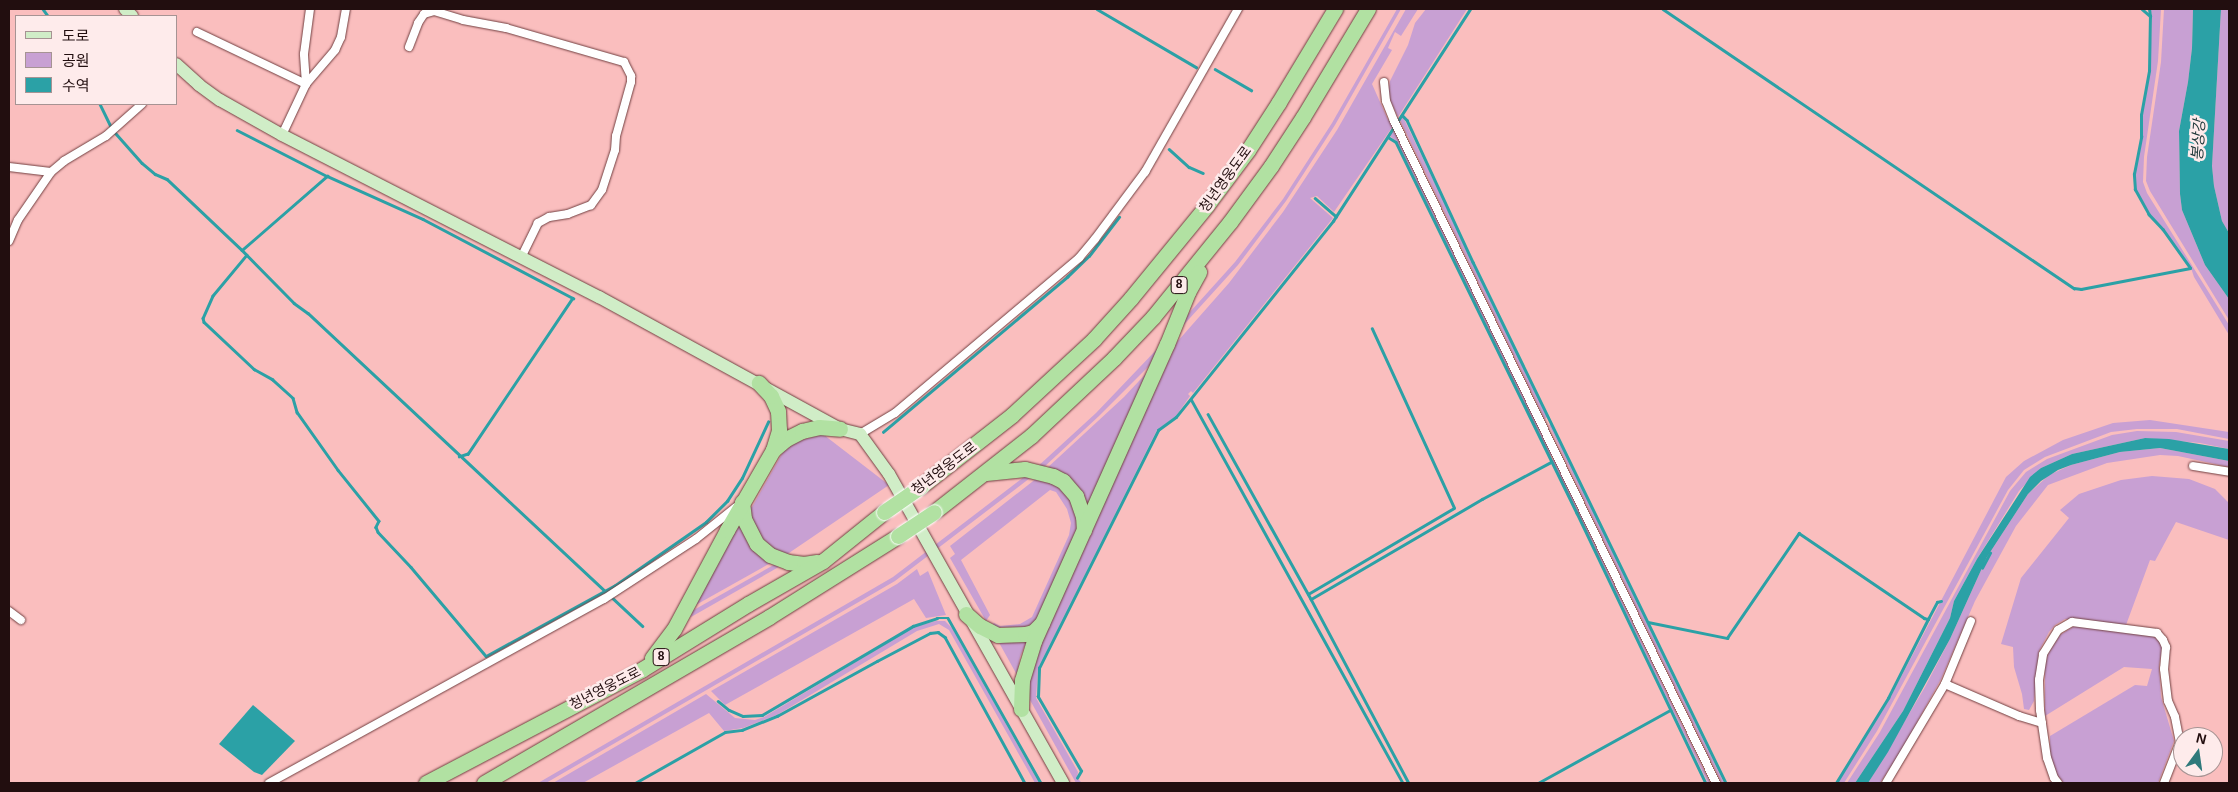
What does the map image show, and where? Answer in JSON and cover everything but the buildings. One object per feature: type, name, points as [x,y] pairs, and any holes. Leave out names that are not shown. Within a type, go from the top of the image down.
[{"type":"highway","name":"청년영웅도로","points":[[426,783],[640,670],[823,561],[884,512],[920,487],[1026,402],[1094,339],[1132,298],[1207,204],[1248,150],[1335,9]]},
{"type":"highway","name":"청년영웅도로","points":[[484,783],[769,617],[898,536],[934,512],[1038,430],[1114,358],[1153,316],[1230,222],[1303,117],[1368,9]]},
{"type":"highway","points":[[1021,709],[1022,680],[1025,663],[1171,336],[1188,292],[1230,222]]},
{"type":"highway","points":[[640,670],[674,629],[742,502],[773,450],[779,430],[778,411],[771,396],[759,383]]},
{"type":"highway","points":[[773,450],[786,439],[802,430],[819,427],[840,429]]},
{"type":"highway","points":[[984,474],[1025,469],[1053,476],[1063,481],[1071,489],[1080,506],[1084,532]]},
{"type":"highway","points":[[742,502],[748,531],[757,544],[770,555],[788,562],[804,564],[823,561]]},
{"type":"highway","points":[[966,614],[989,631],[1009,636],[1033,632],[1044,620]]},
{"type":"main road","points":[[178,68],[199,86],[220,100],[282,136],[522,258],[759,383],[840,429],[860,434],[889,474],[966,614],[1063,783]]},
{"type":"street","points":[[306,84],[304,54],[310,9]]},
{"type":"street","points":[[282,136],[306,84],[335,50],[341,37],[346,9]]},
{"type":"street","points":[[860,434],[895,413],[1058,277],[1084,252],[1144,172],[1238,9]]},
{"type":"street","points":[[409,47],[418,23],[424,14],[434,11],[463,20],[506,28],[624,62],[631,76],[631,82],[616,136],[616,150],[602,190],[591,205],[538,223],[522,258]]},
{"type":"street","points":[[197,32],[306,84]]},
{"type":"street","points":[[1384,82],[1386,100],[1394,121],[1716,783]]},
{"type":"street","points":[[9,241],[18,220],[51,172],[64,161],[106,136],[141,105]]},
{"type":"street","points":[[9,167],[51,172]]},
{"type":"street","points":[[2193,466],[2229,472]]},
{"type":"street","points":[[269,783],[604,599],[696,539],[742,502]]},
{"type":"street","points":[[9,611],[21,620]]},
{"type":"street","points":[[1886,783],[1945,684],[1971,621]]},
{"type":"street","points":[[2058,783],[2054,778],[2047,758],[2039,680],[2043,654],[2058,630],[2072,622],[2157,633],[2164,640],[2166,647],[2164,669],[2168,701],[2175,718],[2180,742],[2164,783]]},
{"type":"street","points":[[1945,684],[2019,716],[2042,722]]},
{"type":"green space","points":[[1397,9],[1401,9],[1335,125],[1286,201],[1238,265],[1180,329],[1181,322],[1235,262],[1283,199],[1332,123]]},
{"type":"green space","points":[[1406,9],[1418,9],[1401,36],[1395,32],[1388,48],[1392,50],[1372,84],[1388,120],[1390,119],[1393,126],[1334,212],[1317,196],[1310,198],[1333,218],[1193,393],[1191,391],[1188,394],[1190,396],[1176,416],[1157,430],[1038,668],[1036,698],[1078,772],[1077,778],[1082,783],[1076,783],[1030,700],[1028,679],[1039,645],[1177,342],[1229,283],[1283,212],[1337,130]]},
{"type":"green space","points":[[1426,9],[1467,9],[1398,117],[1388,96],[1390,81],[1408,45],[1415,23]]},
{"type":"green space","points":[[2150,9],[2161,9],[2158,61],[2144,157],[2143,182],[2147,193],[2229,325],[2229,335],[2194,277],[2191,268],[2142,204],[2136,189],[2134,174],[2142,136],[2142,115],[2150,71],[2152,15]]},
{"type":"green space","points":[[2164,9],[2193,9],[2192,48],[2179,131],[2180,194],[2182,210],[2205,265],[2229,299],[2229,320],[2150,191],[2146,181],[2147,157],[2161,62]]},
{"type":"green space","points":[[2221,9],[2229,9],[2229,233],[2222,221],[2214,186],[2212,166]]},
{"type":"green space","points":[[1403,117],[1547,417],[1545,419],[1400,120]]},
{"type":"green space","points":[[1394,131],[1552,455],[1550,456],[1396,141],[1390,136]]},
{"type":"green space","points":[[1159,347],[1153,362],[1099,416],[1043,468],[1036,468],[1096,413]]},
{"type":"green space","points":[[1153,366],[1087,513],[1046,469],[1124,397]]},
{"type":"green space","points":[[2150,420],[2229,432],[2229,439],[2177,429],[2137,429],[2111,432],[2045,457],[2024,470],[2008,490],[1877,731],[1844,783],[1838,783],[1890,698],[2006,477],[2024,461],[2063,440],[2113,423]]},
{"type":"green space","points":[[1551,424],[1724,783],[1722,783],[1598,528],[1549,425]]},
{"type":"green space","points":[[2137,431],[2176,432],[2229,441],[2229,449],[2200,443],[2145,438],[2072,454],[2041,468],[2019,491],[1977,559],[1954,601],[1950,618],[1903,711],[1855,783],[1847,783],[1880,732],[2010,491],[2026,472],[2047,459],[2112,435]]},
{"type":"green space","points":[[824,435],[889,485],[786,555],[780,554],[762,541],[751,521],[749,508],[752,507],[783,452],[798,441]]},
{"type":"green space","points":[[2160,448],[2229,461],[2229,467],[2178,456],[2160,455],[2107,463],[2048,485],[2016,526],[1975,601],[1941,679],[1900,753],[1880,783],[1868,783],[1925,687],[1950,639],[1987,557],[2028,494],[2049,475],[2071,465],[2120,452]]},
{"type":"green space","points":[[1554,459],[1710,783],[1708,783],[1552,461]]},
{"type":"green space","points":[[2152,476],[2189,479],[2215,489],[2229,503],[2229,540],[2176,522],[2155,561],[2150,560],[2126,625],[2065,619],[2055,625],[2049,632],[2039,651],[2034,701],[2029,710],[2024,709],[2022,694],[2014,667],[2013,647],[2001,644],[2021,578],[2069,518],[2060,510],[2079,494],[2121,480]]},
{"type":"green space","points":[[1024,477],[1030,478],[895,581],[546,783],[538,783],[893,577]]},
{"type":"green space","points":[[1037,478],[1050,480],[1068,495],[1079,524],[1034,626],[1029,628],[990,627],[994,623],[1000,626],[1020,624],[1032,617],[1069,535],[1071,523],[1067,509],[1056,492],[1050,490],[961,560],[990,615],[986,621],[950,558],[955,554],[950,546]]},
{"type":"green space","points":[[739,521],[776,560],[694,606]]},
{"type":"green space","points":[[779,562],[784,564],[691,617],[692,611]]},
{"type":"green space","points":[[917,569],[920,576],[928,571],[946,615],[926,618],[914,599],[725,705],[711,691],[897,584]]},
{"type":"green space","points":[[936,621],[945,621],[952,628],[1039,783],[1035,783],[949,630],[939,624],[917,631],[777,715],[743,728],[724,731],[709,713],[583,783],[553,783],[706,694],[735,718],[755,720],[764,717],[914,627]]},
{"type":"green space","points":[[2076,625],[2152,635],[2159,641],[2162,648],[2159,666],[2161,697],[2173,744],[2158,783],[2064,783],[2057,775],[2050,756],[2050,736],[2135,685],[2147,686],[2152,669],[2124,667],[2045,716],[2045,665],[2048,654],[2060,635]]},
{"type":"green space","points":[[1028,638],[1020,657],[1017,675],[997,639]]},
{"type":"water","name":"봉상강","points":[[2193,9],[2221,9],[2212,166],[2214,186],[2222,221],[2229,233],[2229,299],[2205,265],[2182,210],[2180,194],[2179,131],[2192,48]]},
{"type":"water","points":[[2145,438],[2169,439],[2229,449],[2229,461],[2160,448],[2120,452],[2071,465],[2058,470],[2041,481],[2028,494],[1987,557],[1950,639],[1888,752],[1868,783],[1855,783],[1903,711],[1950,618],[1954,601],[1977,559],[2030,477],[2041,468],[2072,454]]},
{"type":"water","points":[[253,705],[295,741],[262,775],[254,772],[219,744]]},
{"type":"waterway","points":[[43,9],[47,15]]},
{"type":"waterway","points":[[1097,9],[1196,67]]},
{"type":"waterway","points":[[1077,778],[1081,771],[1038,697],[1039,668],[1158,430],[1176,417],[1333,221],[1470,9]]},
{"type":"waterway","points":[[1663,9],[2074,288],[2081,289],[2190,268],[2163,230],[2149,215],[2135,190],[2134,174],[2141,137],[2141,115],[2149,71],[2149,9]]},
{"type":"waterway","points":[[2142,9],[2150,16]]},
{"type":"waterway","points":[[1215,69],[1251,90]]},
{"type":"waterway","points":[[100,105],[112,129],[142,163],[155,174],[167,179],[242,250],[294,303],[308,313],[642,626]]},
{"type":"waterway","points":[[1402,115],[1407,120],[1473,262],[1726,783]]},
{"type":"waterway","points":[[237,130],[327,176],[423,219],[573,298],[468,454],[459,457]]},
{"type":"waterway","points":[[1388,137],[1396,142],[1706,783]]},
{"type":"waterway","points":[[1169,149],[1189,167],[1203,173]]},
{"type":"waterway","points":[[242,250],[327,176]]},
{"type":"waterway","points":[[1315,198],[1336,216]]},
{"type":"waterway","points":[[883,432],[1067,277],[1089,256],[1119,217]]},
{"type":"waterway","points":[[247,255],[213,296],[203,318],[204,322],[254,369],[272,379],[293,398],[297,412],[338,470],[379,521],[376,527],[378,532],[411,567],[486,656],[614,586],[706,522],[727,501],[742,478],[768,422]]},
{"type":"waterway","points":[[1308,594],[1454,508],[1372,329]]},
{"type":"waterway","points":[[1191,399],[1403,783]]},
{"type":"waterway","points":[[1208,414],[1311,599],[1409,783]]},
{"type":"waterway","points":[[1311,599],[1482,499],[1551,462]]},
{"type":"waterway","points":[[1648,622],[1727,638],[1799,533],[1924,618],[1928,619],[1937,602],[1941,601]]},
{"type":"waterway","points":[[1982,568],[1990,553]]},
{"type":"waterway","points":[[718,701],[729,710],[743,716],[762,715],[913,626],[937,618],[948,618],[1041,783]]},
{"type":"waterway","points":[[1836,783],[1888,698],[1928,619]]},
{"type":"waterway","points":[[635,783],[725,732],[742,730],[777,716],[930,633],[938,632],[945,637],[1025,783]]},
{"type":"waterway","points":[[1538,783],[1670,710]]}]
